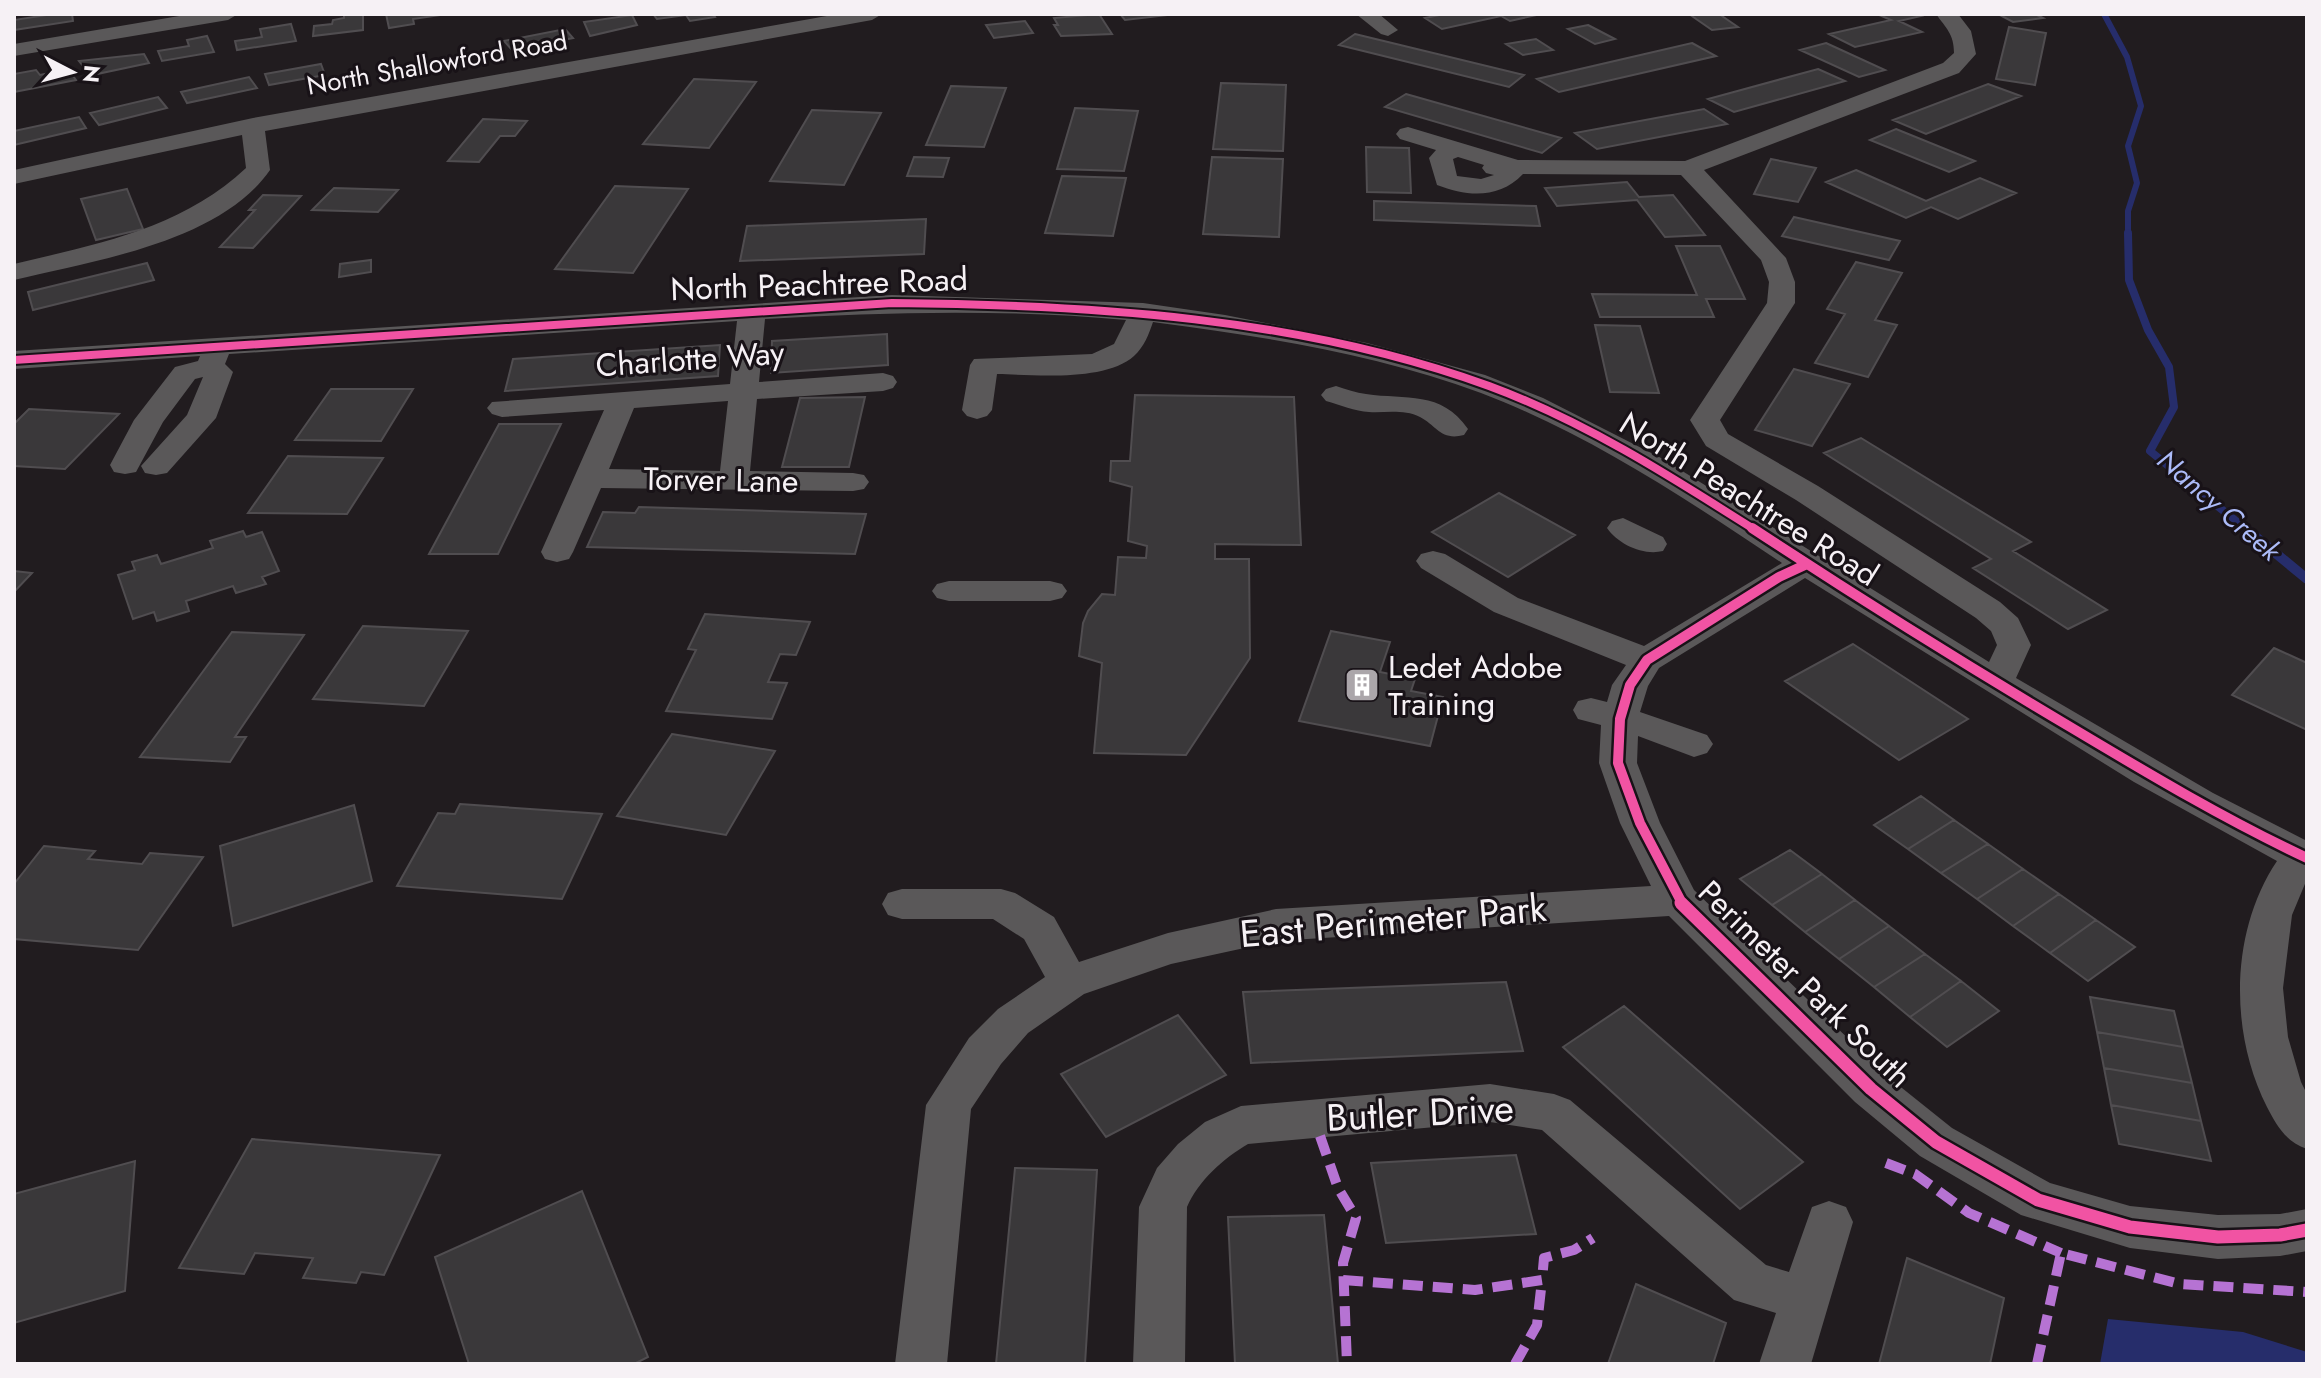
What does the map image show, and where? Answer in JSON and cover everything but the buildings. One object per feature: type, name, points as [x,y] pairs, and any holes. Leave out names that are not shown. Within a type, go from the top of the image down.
[{"type":"street","points":[[14,50],[228,14]]},
{"type":"street","name":"North Shallowford Road","points":[[14,177],[253,125],[872,14]]},
{"type":"street","points":[[1366,14],[1388,30]]},
{"type":"street","points":[[1516,167],[1501,182],[1491,185],[1454,184],[1446,180],[1441,158],[1446,153],[1464,160],[1516,167],[1688,168],[1951,68],[1965,54],[1965,38],[1957,24],[1946,14]]},
{"type":"street","points":[[14,272],[144,237],[216,205],[235,193],[258,170],[253,125]]},
{"type":"street","points":[[1408,134],[1464,160]]},
{"type":"street","points":[[1688,168],[1773,258],[1782,282],[1781,303],[1705,420],[1717,440],[1807,493],[1988,610],[2006,626],[2014,645],[2002,672],[1993,681]]},
{"type":"street","name":"North Peachtree Road","points":[[14,360],[214,356],[752,311],[892,303],[1031,303],[1143,311],[1257,327],[1355,357],[1491,387],[1601,438],[1707,499],[1993,681],[2157,779],[2304,857]]},
{"type":"street","points":[[734,480],[752,311]]},
{"type":"street","points":[[977,410],[984,365],[1075,364],[1110,359],[1132,339],[1143,311]]},
{"type":"street","points":[[214,356],[219,372],[201,418],[147,456],[149,420],[185,373],[214,356]]},
{"type":"street","name":"Charlotte Way","points":[[502,408],[883,382]]},
{"type":"street","points":[[1336,395],[1366,403],[1409,404],[1431,411],[1453,429]]},
{"type":"street","points":[[557,552],[623,400]]},
{"type":"street","name":"Torver Lane","points":[[589,478],[853,482]]},
{"type":"street","points":[[1433,561],[1506,605],[1546,610],[1647,660]]},
{"type":"street","name":"Perimeter Park South","points":[[1807,564],[1779,577],[1647,660],[1606,714],[1618,763],[1640,823],[1678,900],[1871,1089],[1936,1142],[2038,1200],[2130,1227],[2203,1236],[2280,1235],[2307,1230]]},
{"type":"street","points":[[949,591],[1050,591]]},
{"type":"street","points":[[1606,714],[1694,744]]},
{"type":"street","points":[[2304,857],[2280,891],[2269,920],[2263,996],[2267,1038],[2278,1084],[2307,1130]]},
{"type":"street","name":"East Perimeter Park","points":[[921,1364],[949,1105],[985,1051],[1013,1021],[1069,982],[1168,949],[1276,925],[1678,900]]},
{"type":"street","points":[[902,904],[1001,904],[1039,928],[1069,982]]},
{"type":"street","name":"Butler Drive","points":[[1159,1364],[1163,1207],[1174,1182],[1195,1158],[1221,1136],[1241,1125],[1490,1103],[1554,1113],[1752,1284],[1806,1299]]},
{"type":"street","points":[[1785,1364],[1829,1222]]},
{"type":"shaded area","points":[[2108,1319],[2243,1332],[2307,1352],[2307,1364],[2100,1364]]},
{"type":"waterway","name":"Nancy Creek","points":[[2104,14],[2127,57],[2141,106],[2128,146],[2137,183],[2128,211],[2128,233]]},
{"type":"waterway","name":"Nancy Creek","points":[[2128,233],[2129,280],[2148,330],[2169,367],[2174,407],[2150,451],[2247,530]]},
{"type":"waterway","name":"Nancy Creek","points":[[2245,528],[2307,579]]},
{"type":"marked path","points":[[1320,1136],[1338,1188],[1356,1218],[1343,1263],[1347,1364]]},
{"type":"marked path","points":[[1886,1163],[1915,1174],[1969,1213],[2061,1253]]},
{"type":"marked path","points":[[1343,1280],[1475,1290],[1542,1280],[1544,1258],[1574,1250],[1593,1238]]},
{"type":"marked path","points":[[2037,1364],[2061,1253],[2180,1284],[2307,1292]]},
{"type":"marked path","points":[[1515,1364],[1537,1325],[1542,1280]]},
{"type":"cycle path","points":[[14,360],[892,303],[1095,309],[1225,323],[1291,334],[1474,381],[1573,423],[1690,489],[1912,631],[2173,788],[2307,858]]},
{"type":"cycle path","points":[[1807,564],[1779,577],[1647,660],[1630,685],[1620,719],[1618,763],[1640,823],[1678,900],[1871,1089],[1936,1142],[2038,1200],[2130,1227],[2218,1237],[2280,1235],[2307,1230]]},
{"type":"place","name":"Ledet Adobe Training","points":[[1362,685]]}]
